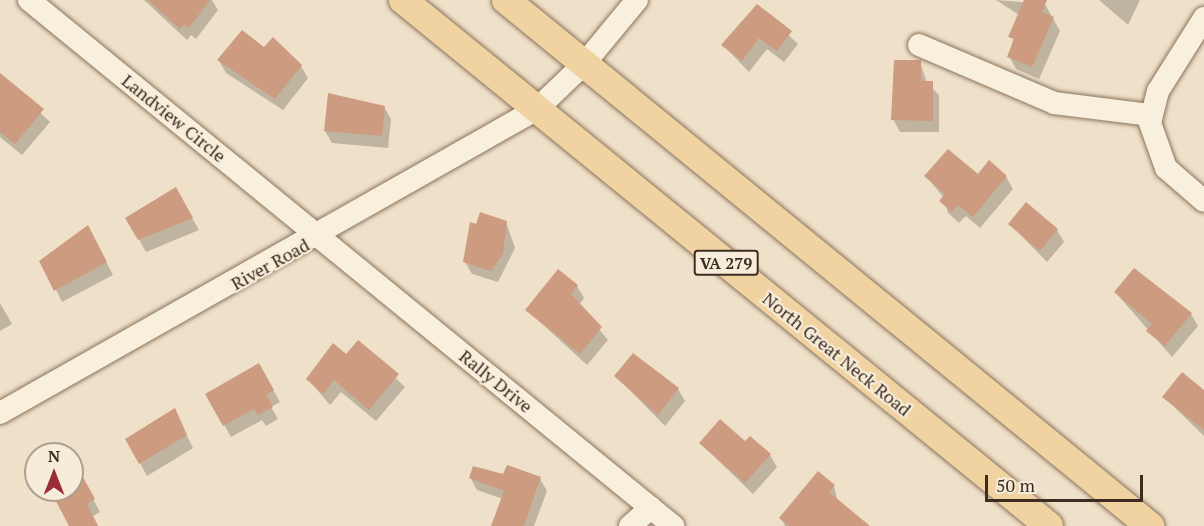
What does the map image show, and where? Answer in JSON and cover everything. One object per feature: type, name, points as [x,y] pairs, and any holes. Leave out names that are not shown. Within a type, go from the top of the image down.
[{"type":"main road","name":"North Great Neck Road","points":[[404,0],[1048,526]]},
{"type":"main road","points":[[506,0],[1150,526]]},
{"type":"street","name":"Landview Circle","points":[[29,0],[320,237]]},
{"type":"street","name":"River Road","points":[[0,413],[320,237],[537,109],[584,64],[637,0]]},
{"type":"street","points":[[1204,18],[1158,91],[1151,115],[1158,155],[1204,201]]},
{"type":"street","points":[[920,45],[1054,103],[1151,115]]},
{"type":"street","name":"Rally Drive","points":[[320,237],[673,526]]},
{"type":"street","points":[[630,526],[651,508]]},
{"type":"building","points":[[148,0],[210,0],[189,28],[184,24],[180,29]]},
{"type":"building","points":[[1024,0],[1047,0],[1042,12],[1054,17],[1032,67],[1007,57],[1014,39],[1008,37]]},
{"type":"building","points":[[757,4],[792,31],[777,51],[759,38],[742,61],[721,45]]},
{"type":"building","points":[[242,30],[264,47],[273,37],[302,65],[275,99],[217,60]]},
{"type":"building","points":[[894,60],[921,60],[921,81],[933,81],[933,121],[891,120]]},
{"type":"building","points":[[0,73],[44,109],[15,144],[0,132]]},
{"type":"building","points":[[328,93],[385,106],[382,136],[324,131]]},
{"type":"building","points":[[948,149],[978,174],[989,160],[1007,176],[973,217],[958,205],[952,212],[939,201],[945,194],[924,176]]},
{"type":"building","points":[[176,187],[193,218],[138,240],[125,218]]},
{"type":"building","points":[[1026,202],[1058,229],[1040,251],[1008,224]]},
{"type":"building","points":[[480,212],[507,221],[503,254],[491,271],[463,262],[470,222],[476,224]]},
{"type":"building","points":[[88,225],[107,262],[54,291],[39,261]]},
{"type":"building","points":[[1134,268],[1192,313],[1165,346],[1146,331],[1152,324],[1114,292]]},
{"type":"building","points":[[558,269],[578,285],[571,294],[602,327],[580,354],[525,310]]},
{"type":"building","points":[[358,340],[399,374],[369,410],[334,380],[323,394],[306,379],[333,343],[346,354]]},
{"type":"building","points":[[633,353],[679,388],[658,415],[614,376]]},
{"type":"building","points":[[259,363],[274,390],[266,395],[273,407],[258,415],[254,409],[223,426],[205,394]]},
{"type":"building","points":[[1182,372],[1204,390],[1204,430],[1162,397]]},
{"type":"building","points":[[175,408],[187,435],[139,464],[125,439]]},
{"type":"building","points":[[720,419],[745,441],[750,436],[771,454],[745,483],[699,443]]},
{"type":"building","points":[[507,465],[541,477],[524,526],[491,526],[504,491],[469,478],[473,466],[503,474]]},
{"type":"building","points":[[818,471],[835,485],[829,492],[870,526],[789,526],[779,518]]},
{"type":"building","points":[[84,479],[95,499],[87,504],[98,526],[69,526],[56,502],[84,502]]}]
